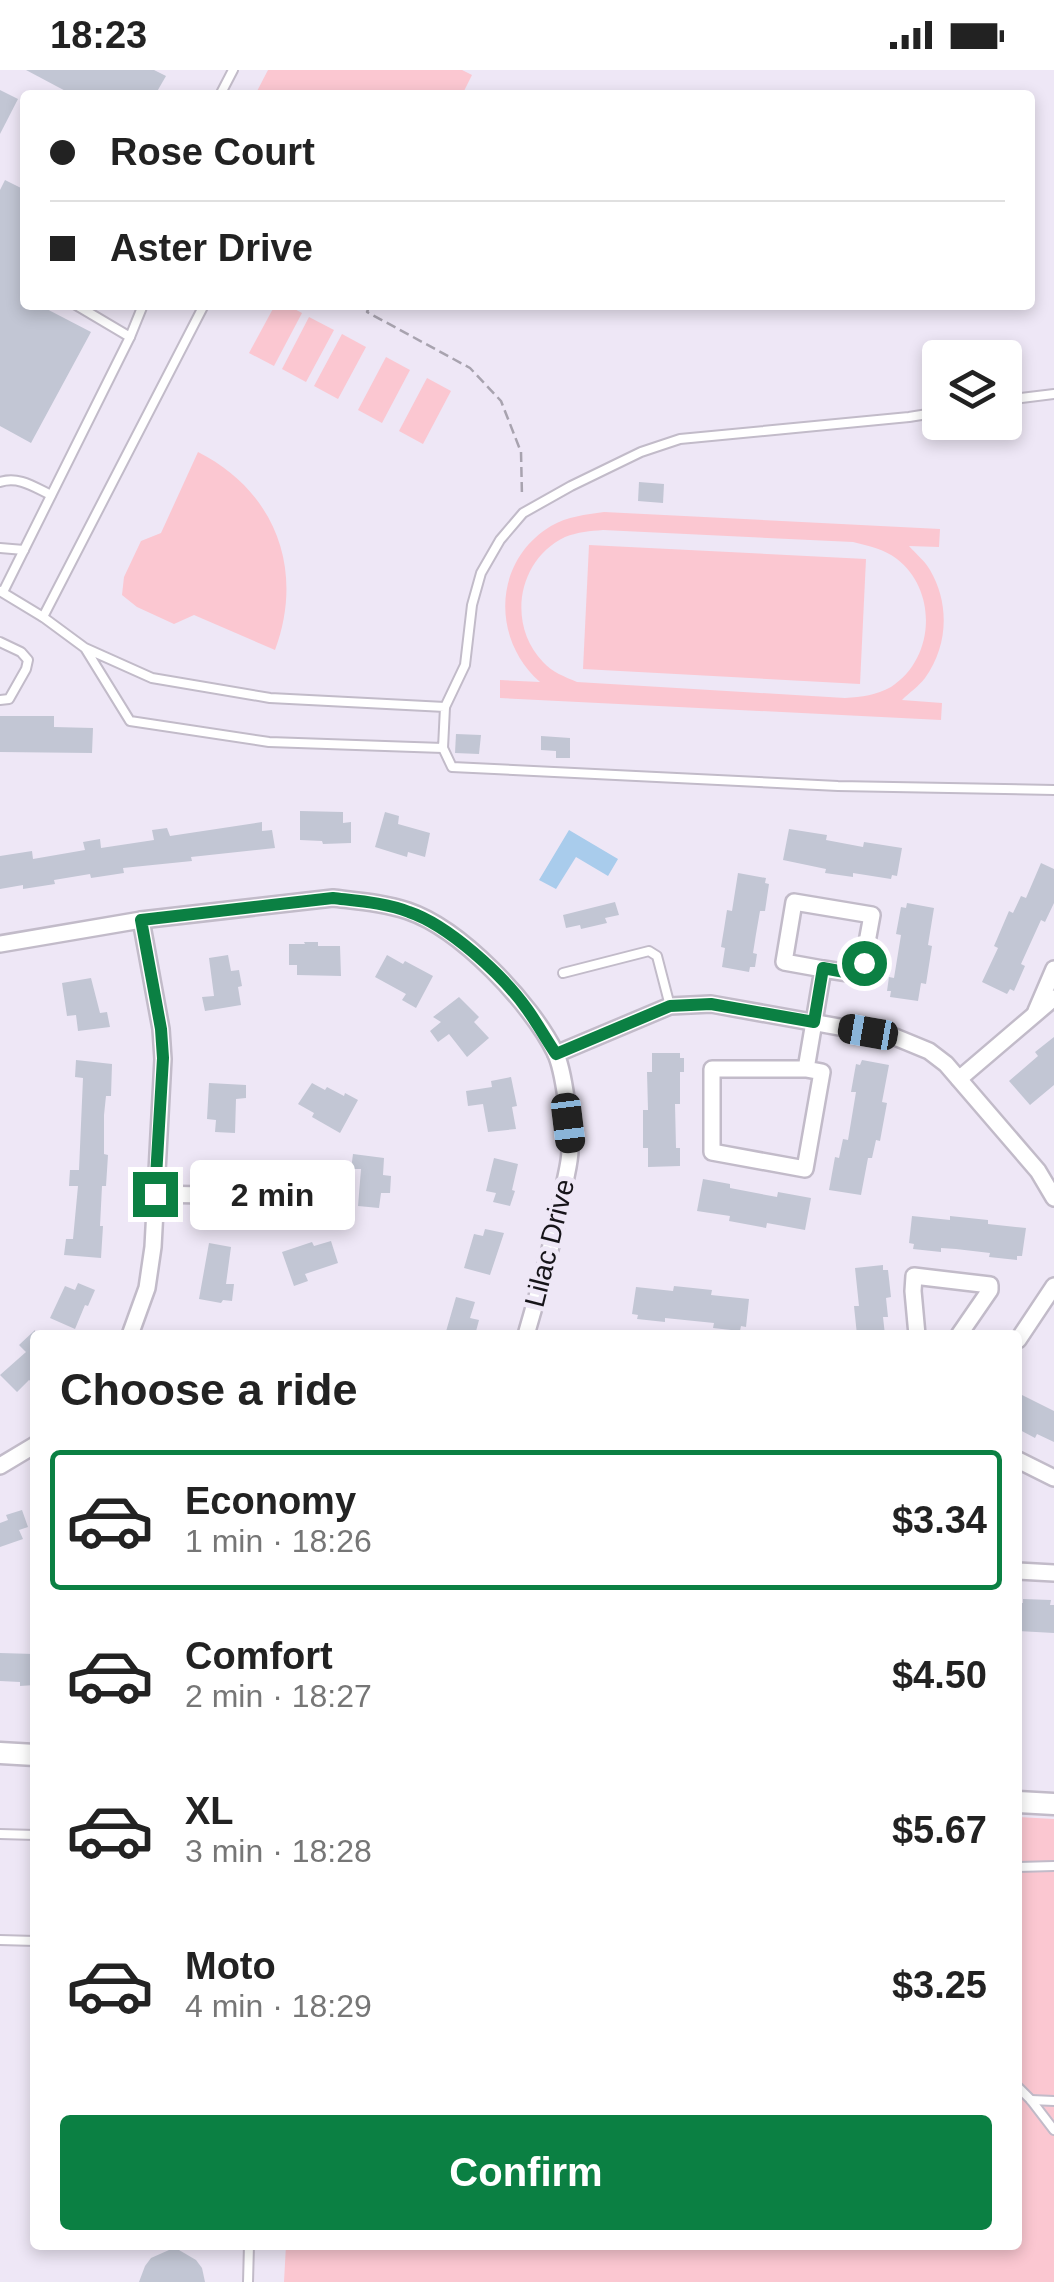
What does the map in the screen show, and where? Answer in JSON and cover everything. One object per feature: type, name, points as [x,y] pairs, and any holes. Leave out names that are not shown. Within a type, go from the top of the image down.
[{"type":"street","name":"Lilac Drive","points":[[0,944],[141,920],[333,898],[410,912],[450,934],[497,974],[525,1006],[556,1054],[564,1094],[571,1151],[558,1219],[527,1330]]},
{"type":"street","points":[[794,902],[872,915],[861,975],[823,968],[784,962],[794,902]]},
{"type":"street","points":[[132,1330],[147,1288],[153,1247],[163,1058],[141,920]]},
{"type":"street","points":[[806,1069],[823,968]]},
{"type":"street","points":[[1035,1015],[1054,969]]},
{"type":"street","points":[[959,1079],[1054,998]]},
{"type":"street","points":[[556,1054],[670,1006],[711,1004],[896,1037],[930,1051],[946,1064],[1038,1171],[1054,1198]]},
{"type":"street","points":[[712,1069],[806,1069],[822,1072],[805,1169],[712,1152],[712,1069]]},
{"type":"street","points":[[155,1194],[252,1196],[282,1184]]},
{"type":"street","points":[[917,1330],[914,1276],[990,1285],[962,1330]]},
{"type":"street","points":[[1022,1334],[1054,1286]]},
{"type":"street","points":[[0,1466],[30,1448]]},
{"type":"street","points":[[1022,1462],[1054,1478]]},
{"type":"street","points":[[1022,1571],[1054,1573]]},
{"type":"street","points":[[0,1754],[30,1755]]},
{"type":"street","points":[[1022,1802],[1054,1804]]},
{"type":"lane","points":[[84,310],[130,337]]},
{"type":"lane","points":[[141,310],[2,592],[84,648],[152,678],[270,698],[445,706]]},
{"type":"lane","points":[[43,618],[201,310]]},
{"type":"lane","points":[[1022,398],[1054,394]]},
{"type":"lane","points":[[922,415],[680,439],[641,452],[523,513],[500,540],[481,573],[472,605],[465,666],[445,706],[443,748],[452,767],[838,786],[1054,790]]},
{"type":"lane","points":[[0,482],[18,480],[51,495]]},
{"type":"lane","points":[[0,548],[24,550]]},
{"type":"lane","points":[[0,642],[28,660],[8,699],[0,700]]},
{"type":"lane","points":[[84,648],[130,722],[269,742],[443,748]]},
{"type":"lane","points":[[564,973],[648,951],[657,956],[670,1006]]},
{"type":"lane","points":[[0,1834],[30,1836]]},
{"type":"lane","points":[[1022,1867],[1054,1866]]},
{"type":"lane","points":[[0,1940],[30,1941]]},
{"type":"lane","points":[[1022,2090],[1054,2130]]},
{"type":"lane","points":[[1031,2100],[1054,2101]]},
{"type":"lane","points":[[248,2282],[249,2250]]},
{"type":"path","points":[[368,310],[470,368],[501,400],[521,452],[523,513]]},
{"type":"shaded area","points":[[268,70],[462,70],[472,75],[464,90],[258,90]]},
{"type":"shaded area","points":[[272,310],[302,313],[274,366],[249,353]]},
{"type":"shaded area","points":[[309,317],[334,330],[306,382],[282,369]]},
{"type":"shaded area","points":[[342,334],[366,347],[338,399],[314,386]]},
{"type":"shaded area","points":[[386,357],[410,370],[382,423],[358,410]]},
{"type":"shaded area","points":[[427,378],[451,391],[423,444],[399,431]]},
{"type":"shaded area","points":[[198,452],[225,468],[247,488],[277,535],[286,590],[275,650],[194,615],[174,624],[137,607],[122,595],[124,577],[141,541],[161,533]]},
{"type":"shaded area","points":[[604,512],[940,529],[939,547],[909,546],[936,583],[944,625],[933,666],[902,700],[942,703],[941,720],[500,698],[500,680],[540,682],[524,664],[507,623],[505,601],[518,559],[551,526]],"holes":[[[603,530],[853,542],[897,559],[920,589],[925,606],[923,643],[916,660],[906,675],[874,694],[845,698],[577,682],[547,666],[524,630],[521,612],[527,577],[549,547],[575,534]]]},
{"type":"shaded area","points":[[589,545],[866,559],[860,684],[583,669]]},
{"type":"shaded area","points":[[1022,1817],[1054,1819],[1054,2282],[284,2282],[286,2250],[1022,2250]]},
{"type":"water","points":[[569,830],[618,859],[608,876],[576,857],[556,889],[539,880]]},
{"type":"building","points":[[26,70],[154,70],[166,76],[158,90],[64,90]]},
{"type":"building","points":[[0,90],[18,99],[0,134]]},
{"type":"building","points":[[5,180],[20,188],[20,310],[49,310],[91,332],[31,443],[0,426],[0,190]]},
{"type":"building","points":[[639,482],[664,484],[663,503],[638,501]]},
{"type":"building","points":[[0,716],[54,716],[54,727],[93,728],[92,753],[0,752]]},
{"type":"building","points":[[456,734],[481,735],[479,754],[455,753]]},
{"type":"building","points":[[541,736],[570,738],[570,758],[556,758],[556,751],[541,750]]},
{"type":"building","points":[[300,811],[343,812],[343,823],[351,822],[351,843],[300,840]]},
{"type":"building","points":[[385,812],[399,816],[398,824],[430,833],[425,857],[408,852],[407,857],[375,847]]},
{"type":"building","points":[[262,822],[262,831],[272,830],[275,848],[191,857],[192,861],[123,868],[124,873],[91,878],[90,874],[54,880],[55,884],[0,889],[0,856],[32,851],[33,859],[85,850],[83,842],[100,839],[101,848],[154,840],[152,830],[167,828],[170,836]]},
{"type":"building","points":[[789,829],[827,835],[826,840],[863,847],[864,842],[902,848],[897,876],[892,875],[891,879],[853,873],[853,877],[783,860]]},
{"type":"building","points":[[1041,863],[1054,869],[1054,903],[1045,922],[1041,920],[1021,964],[1025,966],[1014,991],[1010,989],[1007,994],[982,982],[1009,911],[1013,913],[1021,896],[1026,898]]},
{"type":"building","points":[[738,873],[766,878],[765,883],[769,884],[756,934],[755,967],[750,967],[749,972],[722,967],[727,910],[732,911]]},
{"type":"building","points":[[615,902],[619,915],[605,918],[607,923],[566,928],[563,915]]},
{"type":"building","points":[[907,903],[934,908],[926,984],[921,983],[918,1001],[890,997],[891,991],[887,991],[889,977],[894,978],[901,907],[906,908]]},
{"type":"building","points":[[289,944],[340,946],[341,976],[297,975],[297,965],[289,965]]},
{"type":"building","points":[[228,955],[231,971],[239,970],[241,1005],[205,1011],[202,997],[214,996],[209,958]]},
{"type":"building","points":[[387,955],[433,976],[416,1008],[402,1000],[406,994],[375,977]]},
{"type":"building","points":[[91,978],[100,1013],[107,1012],[110,1027],[78,1031],[76,1015],[67,1016],[62,983]]},
{"type":"building","points":[[459,997],[479,1017],[474,1022],[489,1038],[467,1057],[449,1034],[438,1042],[430,1031],[441,1022],[433,1017]]},
{"type":"building","points":[[1054,1037],[1054,1085],[1030,1105],[1009,1081]]},
{"type":"building","points":[[652,1053],[680,1053],[680,1058],[684,1058],[680,1104],[675,1104],[680,1166],[648,1167],[648,1148],[643,1148],[643,1110],[648,1110],[647,1072],[652,1072]]},
{"type":"building","points":[[76,1060],[112,1064],[111,1096],[106,1096],[104,1115],[104,1154],[108,1155],[106,1186],[102,1186],[101,1258],[64,1255],[66,1239],[73,1239],[78,1186],[69,1186],[70,1170],[79,1170],[83,1078],[75,1077]]},
{"type":"building","points":[[862,1060],[889,1065],[880,1141],[876,1140],[872,1158],[868,1158],[861,1195],[829,1190],[835,1157],[839,1158],[843,1139],[848,1140],[856,1092],[851,1092],[856,1064],[860,1065]]},
{"type":"building","points":[[511,1077],[517,1106],[512,1107],[516,1129],[488,1132],[483,1104],[468,1106],[466,1091],[492,1087],[491,1081]]},
{"type":"building","points":[[209,1083],[246,1085],[246,1098],[236,1099],[235,1133],[215,1132],[216,1120],[207,1119]]},
{"type":"building","points":[[312,1083],[358,1100],[340,1133],[298,1104]]},
{"type":"building","points":[[353,1154],[384,1158],[383,1175],[391,1176],[390,1193],[381,1193],[379,1208],[358,1206],[361,1169],[351,1169]]},
{"type":"building","points":[[494,1158],[518,1164],[510,1206],[493,1202],[496,1193],[486,1191]]},
{"type":"building","points":[[703,1179],[777,1197],[778,1192],[811,1198],[805,1230],[767,1223],[766,1228],[729,1221],[730,1216],[697,1211]]},
{"type":"building","points":[[912,1216],[988,1220],[988,1224],[1026,1228],[1022,1256],[1017,1256],[1017,1260],[956,1249],[913,1249],[914,1244],[909,1243]]},
{"type":"building","points":[[485,1229],[504,1233],[490,1275],[464,1268],[474,1234],[483,1236]]},
{"type":"building","points":[[331,1241],[338,1263],[305,1274],[308,1281],[294,1286],[282,1252],[312,1242],[314,1246]]},
{"type":"building","points":[[209,1243],[231,1247],[226,1284],[234,1284],[232,1301],[199,1299]]},
{"type":"building","points":[[883,1265],[883,1270],[888,1270],[891,1297],[886,1298],[884,1330],[856,1330],[854,1306],[859,1306],[855,1268]]},
{"type":"building","points":[[78,1283],[95,1290],[75,1329],[50,1318],[65,1286],[75,1290]]},
{"type":"building","points":[[674,1286],[712,1290],[711,1295],[749,1299],[746,1327],[713,1328],[714,1323],[637,1319],[638,1315],[632,1314],[636,1287],[673,1291]]},
{"type":"building","points":[[456,1297],[475,1302],[470,1318],[479,1320],[476,1330],[446,1330]]},
{"type":"building","points":[[30,1335],[30,1381],[17,1392],[0,1375],[26,1352],[19,1345]]},
{"type":"building","points":[[1022,1395],[1054,1411],[1054,1442],[1037,1434],[1035,1438],[1022,1431]]},
{"type":"building","points":[[22,1510],[28,1527],[19,1530],[23,1539],[0,1547],[0,1523],[8,1520],[6,1515]]},
{"type":"building","points":[[1023,1599],[1051,1600],[1054,1633],[1022,1631]]},
{"type":"building","points":[[0,1653],[30,1654],[30,1685],[0,1681]]},
{"type":"building","points":[[179,2250],[196,2260],[205,2282],[139,2282],[151,2258]]},
{"type":"route","points":[[155,1194],[163,1058],[141,920],[333,898],[410,912],[450,934],[497,974],[525,1006],[556,1054],[670,1006],[711,1004],[814,1022],[823,968],[861,975],[864,963]]}]
